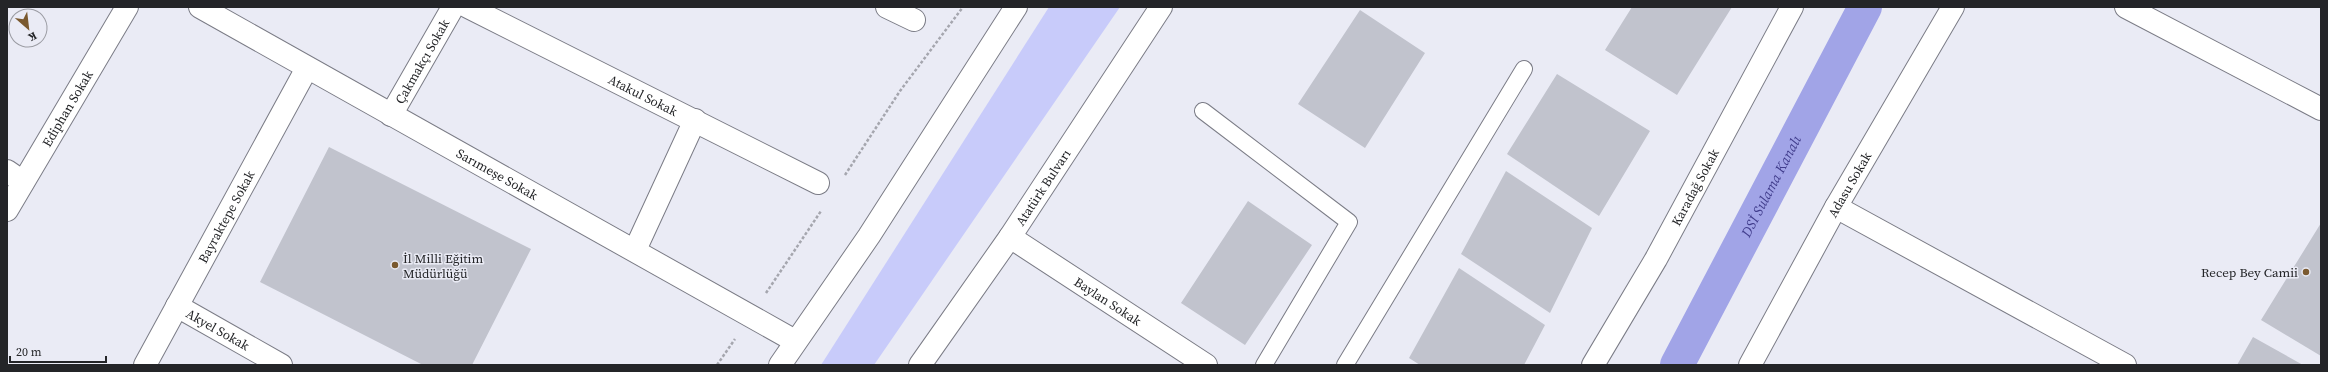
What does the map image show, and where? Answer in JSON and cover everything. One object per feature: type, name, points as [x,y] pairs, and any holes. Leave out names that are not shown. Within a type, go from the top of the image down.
[{"type":"street","name":"Ediphan Sokak","points":[[7,210],[15,176],[127,7]]},
{"type":"street","name":"Sarımeşe Sokak","points":[[200,7],[795,341]]},
{"type":"street","name":"Çakmakçı Sokak","points":[[390,115],[453,7]]},
{"type":"street","name":"Atakul Sokak","points":[[468,7],[818,183]]},
{"type":"street","points":[[887,7],[914,20]]},
{"type":"street","points":[[780,365],[868,236],[1016,7]]},
{"type":"street","name":"Atatürk Bulvarı","points":[[920,365],[1010,237],[1161,7]]},
{"type":"street","name":"Karadağ Sokak","points":[[1593,365],[1656,259],[1792,7]]},
{"type":"street","name":"Adasu Sokak","points":[[1750,365],[1836,207],[1953,7]]},
{"type":"street","points":[[2126,7],[2321,109]]},
{"type":"street","name":"Bayraktepe Sokak","points":[[145,365],[307,68]]},
{"type":"street","points":[[635,250],[695,120]]},
{"type":"street","points":[[1836,207],[2125,365]]},
{"type":"street","name":"Baylan Sokak","points":[[1010,237],[1206,365]]},
{"type":"street","name":"Akyel Sokak","points":[[177,306],[281,365]]},
{"type":"lane","points":[[1345,365],[1524,69]]},
{"type":"lane","points":[[1203,111],[1349,222],[1264,365]]},
{"type":"shaded area","points":[[1049,7],[1120,7],[874,365],[821,365]]},
{"type":"building","points":[[1632,7],[1732,7],[1677,95],[1605,50]]},
{"type":"building","points":[[1360,10],[1425,53],[1365,148],[1298,104]]},
{"type":"building","points":[[1557,74],[1650,131],[1599,216],[1507,154]]},
{"type":"building","name":"İl Milli Eğitim Müdürlüğü","points":[[329,147],[531,249],[472,365],[423,365],[260,282]]},
{"type":"building","points":[[1506,171],[1592,228],[1550,313],[1461,254]]},
{"type":"building","points":[[1248,201],[1312,245],[1245,345],[1181,303]]},
{"type":"building","name":"Recep Bey Camii","points":[[2321,223],[2321,356],[2261,320]]},
{"type":"building","points":[[1459,268],[1545,325],[1524,365],[1420,365],[1409,358]]},
{"type":"building","points":[[2253,337],[2303,365],[2237,365]]},
{"type":"waterway","name":"DSİ Sulama Kanalı","points":[[1677,365],[1865,7]]},
{"type":"place","name":"İl Milli Eğitim Müdürlüğü","points":[[395,265]]},
{"type":"place","name":"Recep Bey Camii","points":[[2306,272]]}]
